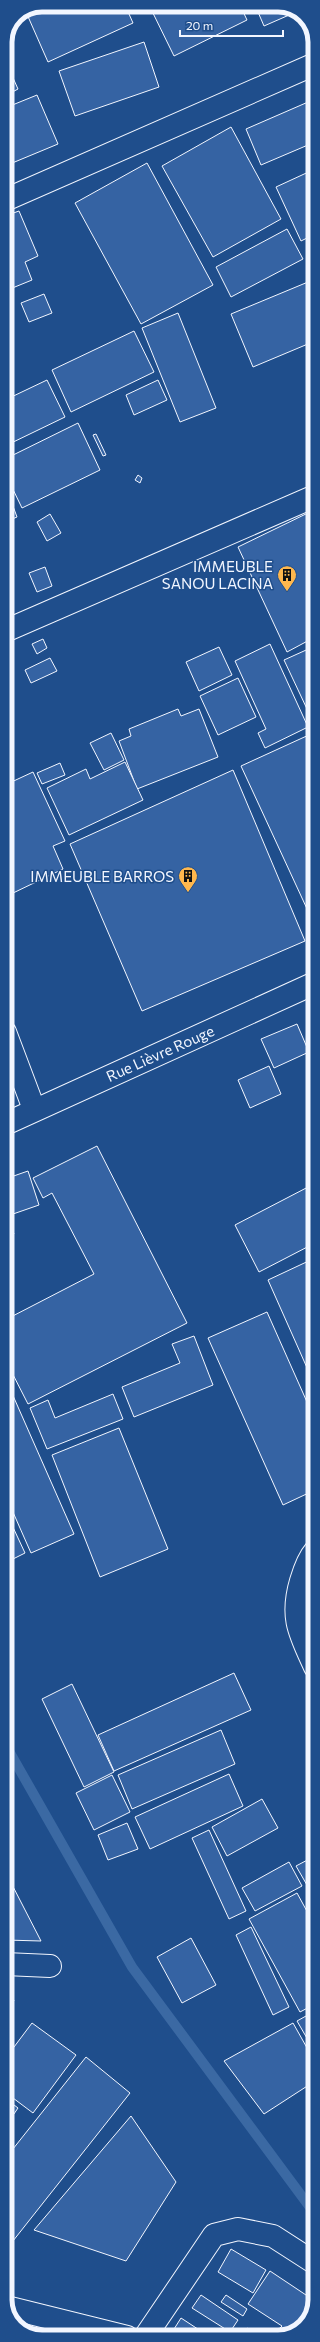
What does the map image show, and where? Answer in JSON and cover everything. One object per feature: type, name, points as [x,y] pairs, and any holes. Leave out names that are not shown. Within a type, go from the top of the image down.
[{"type":"street","points":[[12,197],[308,67]]},
{"type":"street","points":[[12,628],[308,499]]},
{"type":"street","name":"Rue Lièvre Rouge","points":[[12,1120],[34,1109],[308,987]]},
{"type":"street","points":[[12,1051],[34,1109]]},
{"type":"street","points":[[308,1564],[303,1573],[297,1596],[295,1614],[308,1650]]},
{"type":"street","points":[[12,1964],[50,1966]]},
{"type":"street","points":[[150,2330],[214,2235],[238,2229],[273,2236],[308,2258]]},
{"type":"street","points":[[14,2309],[99,2330]]},
{"type":"building","points":[[42,12],[128,12],[133,23],[48,62],[28,15]]},
{"type":"building","points":[[152,12],[243,12],[247,20],[174,56]]},
{"type":"building","points":[[258,12],[280,12],[291,14],[264,26]]},
{"type":"building","points":[[144,42],[159,87],[75,116],[59,71]]},
{"type":"building","points":[[12,76],[18,89],[12,92]]},
{"type":"building","points":[[37,95],[58,144],[12,163],[12,105]]},
{"type":"building","points":[[308,102],[308,145],[261,165],[246,129]]},
{"type":"building","points":[[231,127],[281,219],[213,257],[162,166]]},
{"type":"building","points":[[147,163],[213,285],[141,324],[75,203]]},
{"type":"building","points":[[308,172],[308,238],[301,241],[276,187]]},
{"type":"building","points":[[19,211],[38,256],[25,262],[32,280],[12,288],[12,214]]},
{"type":"building","points":[[287,229],[303,259],[231,297],[216,267]]},
{"type":"building","points":[[308,282],[308,344],[253,367],[231,314]]},
{"type":"building","points":[[44,294],[52,313],[29,322],[21,303]]},
{"type":"building","points":[[178,313],[216,408],[180,422],[142,328]]},
{"type":"building","points":[[134,331],[154,372],[71,412],[52,370]]},
{"type":"building","points":[[47,380],[65,417],[12,443],[12,397]]},
{"type":"building","points":[[158,380],[167,400],[134,415],[126,395]]},
{"type":"building","points":[[78,423],[100,470],[22,508],[12,487],[12,456]]},
{"type":"building","points":[[96,434],[106,455],[103,456],[93,435]]},
{"type":"building","points":[[138,475],[142,478],[140,483],[135,480]]},
{"type":"building","points":[[12,503],[17,517],[12,519]]},
{"type":"building","name":"IMMEUBLE SANOU LACINA","points":[[308,513],[308,641],[287,652],[238,547]]},
{"type":"building","points":[[50,514],[61,533],[47,541],[37,522]]},
{"type":"building","points":[[45,567],[52,586],[37,592],[29,573]]},
{"type":"building","points":[[43,639],[47,648],[37,654],[32,644]]},
{"type":"building","points":[[270,644],[308,727],[265,748],[258,733],[266,729],[235,661]]},
{"type":"building","points":[[219,647],[232,675],[199,691],[186,662]]},
{"type":"building","points":[[308,649],[308,711],[284,660]]},
{"type":"building","points":[[50,658],[57,671],[31,683],[25,670]]},
{"type":"building","points":[[238,678],[256,717],[218,735],[200,696]]},
{"type":"building","points":[[178,709],[181,716],[199,709],[218,757],[137,789],[119,741],[131,736],[129,729]]},
{"type":"building","points":[[111,733],[124,760],[104,770],[90,743]]},
{"type":"building","points":[[308,735],[308,911],[241,766]]},
{"type":"building","points":[[125,762],[143,800],[69,835],[47,788],[86,769],[90,779]]},
{"type":"building","points":[[60,763],[65,775],[42,784],[37,773]]},
{"type":"building","name":"IMMEUBLE BARROS","points":[[233,770],[305,941],[142,1011],[70,844]]},
{"type":"building","points":[[33,772],[65,841],[53,846],[63,869],[12,894],[12,782]]},
{"type":"building","points":[[297,1024],[308,1052],[274,1068],[261,1039]]},
{"type":"building","points":[[269,1066],[281,1094],[250,1108],[238,1080]]},
{"type":"building","points":[[97,1146],[187,1323],[28,1404],[12,1373],[12,1316],[94,1274],[52,1193],[43,1198],[33,1178]]},
{"type":"building","points":[[28,1171],[39,1205],[13,1214],[12,1177]]},
{"type":"building","points":[[308,1187],[308,1247],[259,1272],[235,1225]]},
{"type":"building","points":[[308,1261],[308,1370],[268,1280]]},
{"type":"building","points":[[267,1312],[308,1404],[308,1493],[283,1505],[208,1338]]},
{"type":"building","points":[[194,1336],[213,1385],[134,1417],[122,1387],[180,1363],[172,1344]]},
{"type":"building","points":[[12,1393],[74,1534],[31,1553],[12,1510]]},
{"type":"building","points":[[113,1394],[123,1419],[47,1449],[30,1408],[48,1400],[55,1418]]},
{"type":"building","points":[[119,1428],[168,1549],[100,1577],[52,1455]]},
{"type":"building","points":[[12,1525],[25,1553],[12,1560]]},
{"type":"building","points":[[234,1673],[251,1710],[114,1771],[98,1735]]},
{"type":"building","points":[[72,1684],[114,1772],[84,1787],[42,1699]]},
{"type":"building","points":[[221,1730],[235,1764],[132,1809],[118,1775]]},
{"type":"building","points":[[229,1774],[243,1806],[150,1849],[135,1817]]},
{"type":"building","points":[[112,1775],[130,1812],[94,1830],[76,1793]]},
{"type":"building","points":[[262,1799],[278,1828],[227,1856],[212,1827]]},
{"type":"building","points":[[127,1823],[138,1849],[108,1860],[98,1835]]},
{"type":"building","points":[[209,1830],[246,1911],[229,1919],[192,1838]]},
{"type":"building","points":[[308,1860],[308,1887],[296,1866]]},
{"type":"building","points":[[289,1862],[302,1886],[255,1911],[242,1888]]},
{"type":"building","points":[[12,1885],[41,1941],[12,1940]]},
{"type":"building","points":[[297,1893],[308,1913],[308,2008],[300,2012],[249,1919]]},
{"type":"building","points":[[251,1927],[289,2007],[273,2015],[236,1935]]},
{"type":"building","points":[[191,1938],[216,1985],[182,2003],[157,1957]]},
{"type":"building","points":[[308,2015],[308,2040],[297,2021]]},
{"type":"building","points":[[32,2023],[76,2055],[33,2113],[12,2097],[12,2050]]},
{"type":"building","points":[[293,2023],[308,2050],[308,2086],[264,2114],[224,2061]]},
{"type":"building","points":[[86,2057],[130,2093],[12,2242],[12,2150]]},
{"type":"building","points":[[12,2103],[18,2108],[12,2117]]},
{"type":"building","points":[[131,2116],[176,2182],[126,2261],[34,2230]]},
{"type":"building","points":[[231,2249],[266,2270],[253,2293],[218,2272]]},
{"type":"building","points":[[270,2271],[308,2296],[306,2312],[301,2320],[291,2327],[282,2330],[278,2330],[282,2326],[248,2304]]},
{"type":"building","points":[[201,2295],[238,2320],[231,2330],[227,2330],[192,2308]]},
{"type":"building","points":[[226,2295],[247,2309],[243,2316],[221,2302]]},
{"type":"building","points":[[181,2318],[199,2330],[173,2330]]},
{"type":"waterway","points":[[12,1756],[132,1967],[308,2205]]},
{"type":"place","name":"IMMEUBLE SANOU LACINA","points":[[287,592]]},
{"type":"place","name":"IMMEUBLE BARROS","points":[[188,893]]}]
